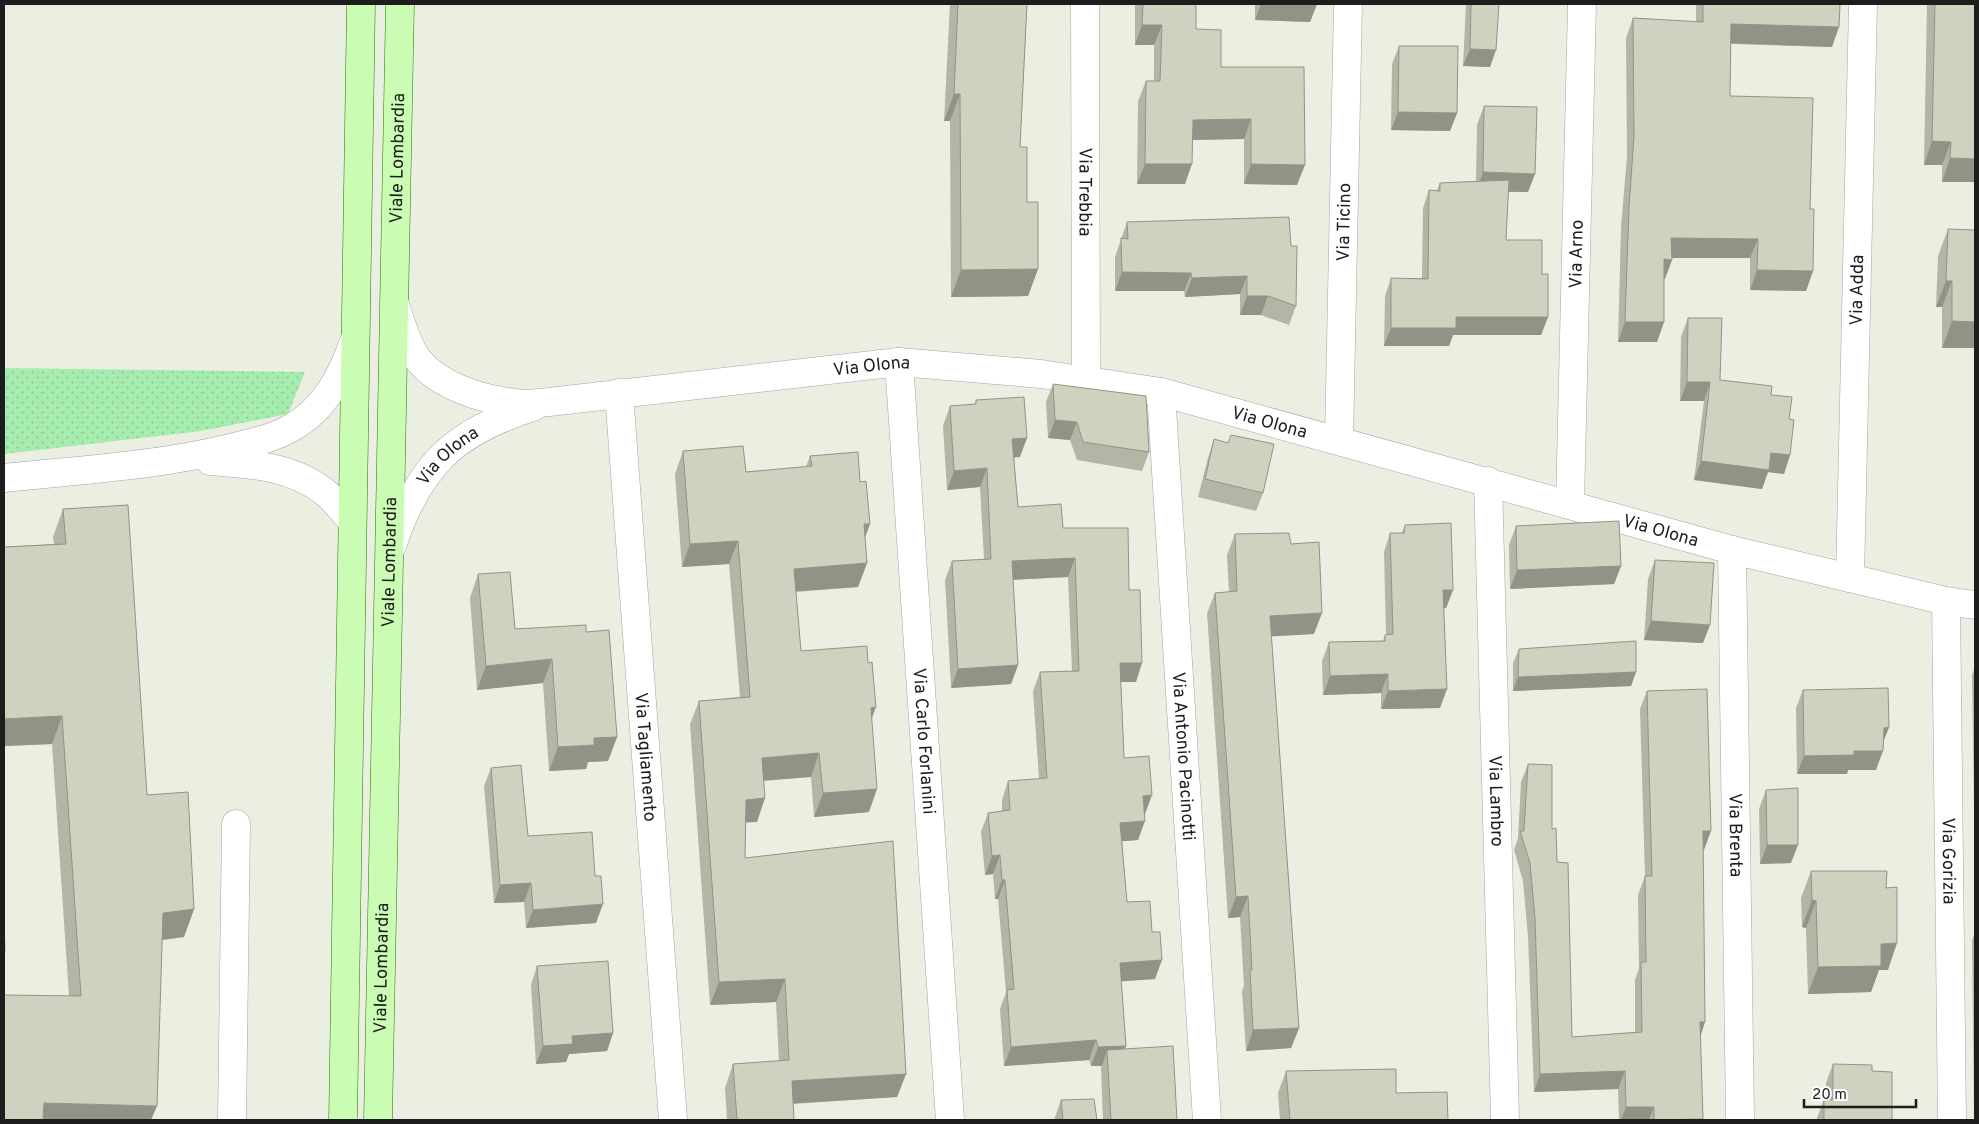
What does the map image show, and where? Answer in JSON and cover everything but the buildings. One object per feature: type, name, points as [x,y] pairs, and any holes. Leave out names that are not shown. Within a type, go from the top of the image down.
[{"type":"main road","name":"Viale Lombardia","points":[[343,1120],[351,520],[361,4]]},
{"type":"main road","name":"Viale Lombardia","points":[[378,1120],[400,4]]},
{"type":"street","name":"Via Trebbia","points":[[1085,4],[1086,380]]},
{"type":"street","name":"Via Ticino","points":[[1339,440],[1348,4]]},
{"type":"street","name":"Via Arno","points":[[1570,504],[1582,4]]},
{"type":"street","name":"Via Adda","points":[[1850,578],[1863,4]]},
{"type":"street","name":"Via Olona","points":[[394,303],[404,333],[416,356],[433,373],[459,388],[486,398],[516,404],[549,402],[899,362],[1086,380],[1162,392],[1732,550],[1946,601],[1975,605]]},
{"type":"street","points":[[4,478],[186,459],[263,440],[292,428],[311,413],[330,393],[344,370],[355,337]]},
{"type":"street","name":"Via Carlo Forlanini","points":[[899,362],[950,1120]]},
{"type":"street","name":"Via Antonio Pacinotti","points":[[1162,392],[1207,1120]]},
{"type":"street","name":"Via Tagliamento","points":[[619,393],[673,1120]]},
{"type":"street","name":"Via Olona","points":[[389,555],[403,512],[418,486],[437,460],[459,441],[483,426],[549,402]]},
{"type":"street","points":[[186,459],[262,465],[287,472],[309,482],[326,494],[351,520]]},
{"type":"street","name":"Via Lambro","points":[[1488,481],[1505,1120]]},
{"type":"street","name":"Via Brenta","points":[[1732,550],[1740,1120]]},
{"type":"street","name":"Via Gorizia","points":[[1946,601],[1952,1120]]},
{"type":"street","points":[[232,1120],[236,824]]},
{"type":"green space","points":[[4,368],[305,372],[288,414],[201,431],[4,454]]}]
